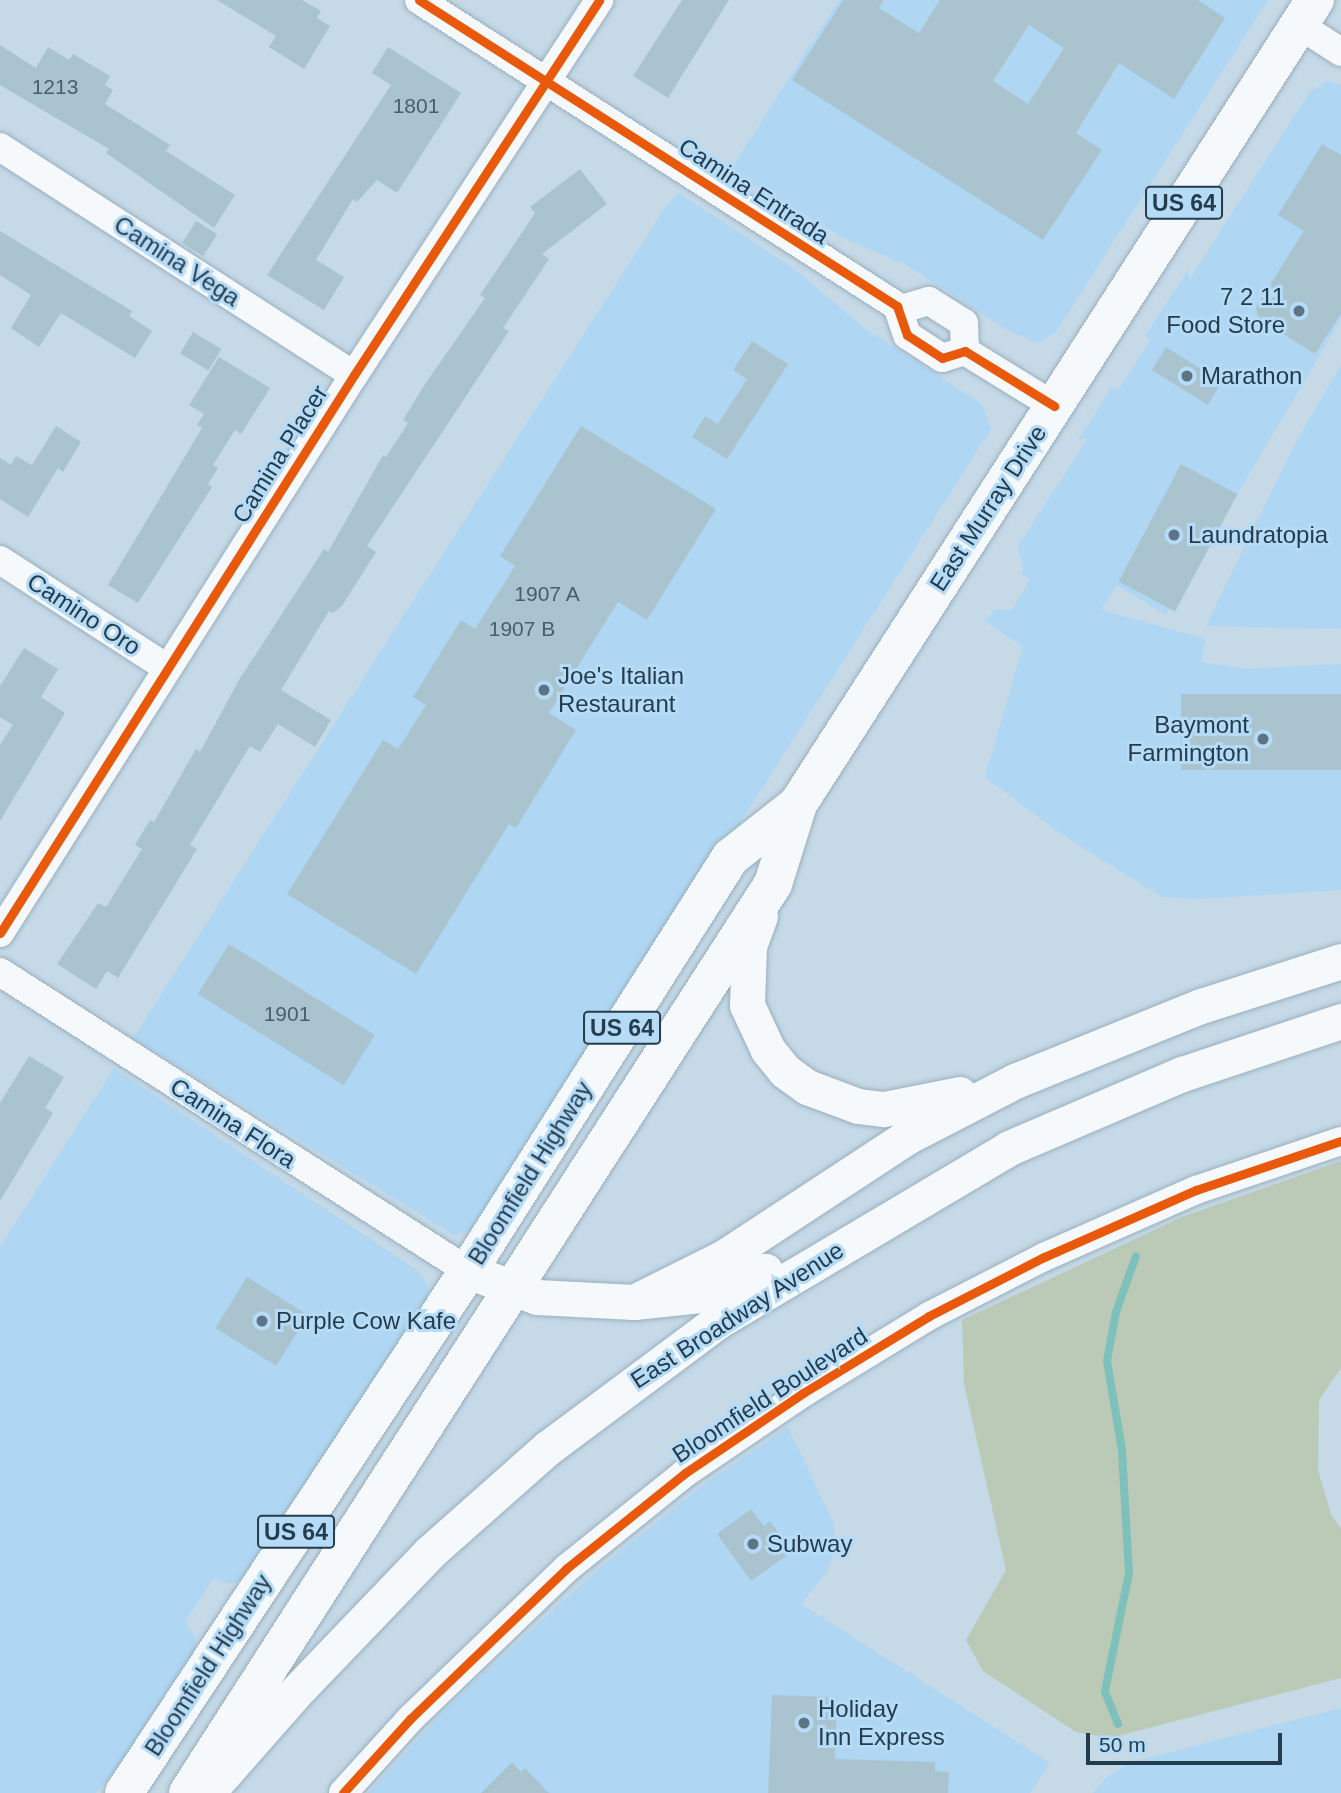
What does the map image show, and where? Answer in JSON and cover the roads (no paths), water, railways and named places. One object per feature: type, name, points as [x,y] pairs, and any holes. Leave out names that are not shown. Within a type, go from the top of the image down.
[{"type":"highway","name":"East Murray Drive","points":[[798,804],[1307,13]]},
{"type":"highway","name":"Bloomfield Highway","points":[[188,1793],[773,884],[798,804]]},
{"type":"highway","name":"Bloomfield Highway","points":[[124,1793],[468,1271],[731,857],[798,804]]},
{"type":"main road","points":[[773,884],[749,947],[747,1005],[768,1050],[797,1080],[831,1098],[884,1109],[1015,1081]]},
{"type":"main road","points":[[634,1302],[724,1257],[905,1138],[1015,1081],[1201,1006],[1341,961]]},
{"type":"main road","name":"East Broadway Avenue","points":[[207,1793],[369,1614],[549,1447],[718,1321],[1009,1148],[1170,1078],[1341,1021]]},
{"type":"main road","points":[[468,1271],[512,1289],[562,1299],[634,1302],[679,1300],[729,1287],[850,1223],[1009,1148]]},
{"type":"street","name":"Camina Entrada","points":[[419,0],[902,309]]},
{"type":"street","name":"Camina Placer","points":[[0,933],[354,375],[599,0]]},
{"type":"street","points":[[1307,13],[1341,52]]},
{"type":"street","name":"Camina Vega","points":[[0,147],[354,375]]},
{"type":"street","points":[[965,351],[964,323],[929,301],[902,309],[906,335],[942,358],[965,351],[1054,407]]},
{"type":"street","name":"Camino Oro","points":[[0,560],[167,668]]},
{"type":"street","name":"Camina Flora","points":[[0,972],[468,1271]]},
{"type":"street","name":"Bloomfield Boulevard","points":[[343,1793],[410,1719],[567,1568],[685,1473],[803,1393],[929,1316],[1055,1252],[1196,1190],[1341,1141]]},
{"type":"waterway","points":[[1118,1724],[1105,1691],[1129,1573],[1122,1450],[1107,1361],[1116,1312],[1136,1256]]},
{"type":"place","name":"7 2 11 Food Store","points":[[1299,311]]},
{"type":"place","name":"Marathon","points":[[1187,376]]},
{"type":"place","name":"Laundratopia","points":[[1174,535]]},
{"type":"place","name":"Joe's Italian Restaurant","points":[[544,690]]},
{"type":"place","name":"Baymont Farmington","points":[[1263,739]]},
{"type":"place","name":"Purple Cow Kafe","points":[[262,1321]]},
{"type":"place","name":"Subway","points":[[753,1544]]},
{"type":"place","name":"Holiday Inn Express","points":[[804,1723]]}]
